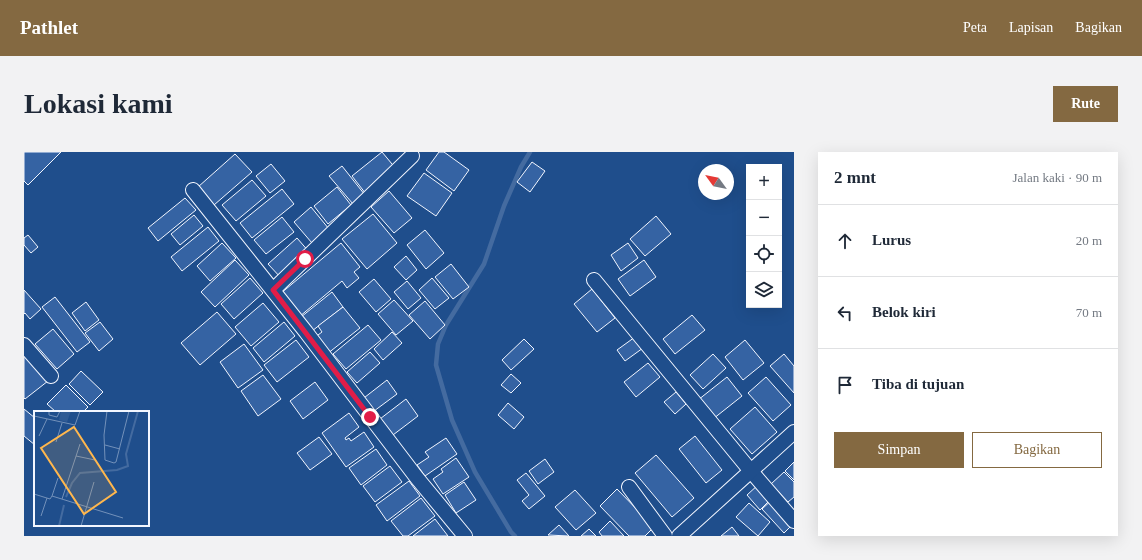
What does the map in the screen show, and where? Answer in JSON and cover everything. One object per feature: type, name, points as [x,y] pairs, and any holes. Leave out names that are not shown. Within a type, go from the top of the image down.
[{"type":"street","points":[[273,290],[412,156]]},
{"type":"street","points":[[193,190],[273,290],[416,478],[465,536]]},
{"type":"street","points":[[594,280],[750,470],[794,521]]},
{"type":"street","points":[[24,345],[51,376]]},
{"type":"street","points":[[679,536],[750,470],[794,432]]},
{"type":"street","points":[[629,487],[665,536]]},
{"type":"building","points":[[24,152],[61,152],[28,185],[24,181]]},
{"type":"building","points":[[382,152],[397,170],[366,194],[352,176]]},
{"type":"building","points":[[439,152],[444,152],[469,170],[454,191],[426,170]]},
{"type":"building","points":[[235,154],[252,172],[214,205],[198,187]]},
{"type":"building","points":[[532,162],[545,171],[530,192],[517,182]]},
{"type":"building","points":[[271,164],[285,181],[270,193],[256,176]]},
{"type":"building","points":[[342,166],[365,195],[353,204],[329,176]]},
{"type":"building","points":[[424,173],[452,193],[436,216],[407,196]]},
{"type":"building","points":[[252,180],[266,196],[236,221],[222,205]]},
{"type":"building","points":[[337,187],[351,205],[328,224],[314,206]]},
{"type":"building","points":[[282,189],[294,204],[252,238],[240,223]]},
{"type":"building","points":[[389,191],[412,218],[394,233],[371,207]]},
{"type":"building","points":[[185,198],[196,210],[158,241],[148,228]]},
{"type":"building","points":[[311,207],[329,229],[312,243],[294,222]]},
{"type":"building","points":[[373,214],[397,243],[367,269],[342,239]]},
{"type":"building","points":[[194,215],[203,226],[180,245],[171,234]]},
{"type":"building","points":[[656,216],[671,234],[645,256],[630,239]]},
{"type":"building","points":[[282,217],[294,232],[266,254],[254,240]]},
{"type":"building","points":[[208,227],[219,241],[182,271],[171,257]]},
{"type":"building","points":[[425,230],[444,253],[426,269],[407,245]]},
{"type":"building","points":[[28,235],[38,247],[31,253],[24,245],[24,238]]},
{"type":"building","points":[[297,238],[310,253],[282,279],[268,264]]},
{"type":"building","points":[[222,243],[236,258],[210,281],[197,266]]},
{"type":"building","points":[[341,243],[360,267],[354,272],[359,278],[347,288],[342,281],[299,317],[280,294]]},
{"type":"building","points":[[628,243],[638,258],[621,271],[611,255]]},
{"type":"building","points":[[406,256],[417,270],[406,280],[394,267]]},
{"type":"building","points":[[235,260],[249,275],[215,307],[201,292]]},
{"type":"building","points":[[644,260],[656,277],[630,296],[618,279]]},
{"type":"building","points":[[451,264],[469,287],[453,299],[435,277]]},
{"type":"building","points":[[250,278],[263,293],[234,319],[221,304]]},
{"type":"building","points":[[432,278],[449,298],[435,309],[419,290]]},
{"type":"building","points":[[374,279],[391,299],[376,312],[359,292]]},
{"type":"building","points":[[407,281],[421,298],[408,309],[394,292]]},
{"type":"building","points":[[592,289],[615,318],[597,332],[574,304]]},
{"type":"building","points":[[24,290],[41,309],[30,319],[25,313],[24,314]]},
{"type":"building","points":[[332,292],[343,307],[312,331],[301,317]]},
{"type":"building","points":[[55,297],[90,342],[77,352],[42,307]]},
{"type":"building","points":[[394,300],[413,321],[396,335],[378,314]]},
{"type":"building","points":[[425,301],[445,325],[430,339],[409,315]]},
{"type":"building","points":[[86,302],[99,320],[85,331],[72,313]]},
{"type":"building","points":[[263,303],[279,322],[251,346],[235,327]]},
{"type":"building","points":[[343,307],[360,328],[327,354],[314,338],[322,332],[318,326]]},
{"type":"building","points":[[217,312],[236,334],[200,365],[181,343]]},
{"type":"building","points":[[692,315],[705,330],[675,354],[663,339]]},
{"type":"building","points":[[100,322],[113,339],[99,351],[85,333]]},
{"type":"building","points":[[284,322],[295,336],[264,362],[253,348]]},
{"type":"building","points":[[368,325],[381,340],[346,369],[333,354]]},
{"type":"building","points":[[53,329],[74,354],[57,369],[35,344]]},
{"type":"building","points":[[392,332],[402,343],[383,360],[374,349]]},
{"type":"building","points":[[635,337],[643,348],[625,361],[617,350]]},
{"type":"building","points":[[524,339],[534,349],[511,370],[502,360]]},
{"type":"building","points":[[296,340],[309,357],[277,382],[264,365]]},
{"type":"building","points":[[745,340],[764,363],[743,380],[725,357]]},
{"type":"building","points":[[244,344],[263,370],[238,388],[220,362]]},
{"type":"building","points":[[24,349],[48,381],[25,399],[24,398]]},
{"type":"building","points":[[370,352],[380,363],[357,383],[347,372]]},
{"type":"building","points":[[713,354],[726,368],[703,389],[690,375]]},
{"type":"building","points":[[784,354],[794,366],[794,393],[770,366]]},
{"type":"building","points":[[648,363],[660,377],[636,397],[624,382]]},
{"type":"building","points":[[81,371],[103,392],[90,405],[69,384]]},
{"type":"building","points":[[511,374],[521,383],[511,393],[501,385]]},
{"type":"building","points":[[263,375],[281,399],[258,416],[241,391]]},
{"type":"building","points":[[727,377],[742,396],[713,419],[698,400]]},
{"type":"building","points":[[766,377],[791,405],[773,421],[748,393]]},
{"type":"building","points":[[387,380],[397,394],[370,414],[360,401]]},
{"type":"building","points":[[315,382],[328,400],[303,419],[290,401]]},
{"type":"building","points":[[66,385],[88,407],[84,411],[55,411],[47,404]]},
{"type":"building","points":[[676,392],[686,404],[675,414],[664,402]]},
{"type":"building","points":[[406,399],[418,416],[389,438],[376,422]]},
{"type":"building","points":[[508,403],[524,417],[514,429],[498,415]]},
{"type":"building","points":[[755,407],[777,432],[752,454],[730,429]]},
{"type":"building","points":[[24,409],[34,417],[34,444],[24,436]]},
{"type":"building","points":[[349,413],[359,427],[345,438],[346,440],[349,438],[351,441],[364,432],[374,447],[346,467],[322,433]]},
{"type":"building","points":[[695,436],[722,470],[706,483],[679,449]]},
{"type":"building","points":[[319,437],[332,454],[310,470],[297,453]]},
{"type":"building","points":[[446,438],[457,454],[425,476],[417,465],[429,457],[425,452]]},
{"type":"building","points":[[376,449],[387,465],[361,485],[349,468]]},
{"type":"building","points":[[656,455],[694,498],[672,517],[635,473]]},
{"type":"building","points":[[456,458],[469,477],[443,494],[433,479],[443,472],[441,469]]},
{"type":"building","points":[[545,459],[554,472],[538,484],[529,471]]},
{"type":"building","points":[[794,462],[794,480],[785,471]]},
{"type":"building","points":[[390,466],[402,482],[375,502],[363,486]]},
{"type":"building","points":[[784,472],[794,482],[794,497],[788,502],[771,484]]},
{"type":"building","points":[[526,473],[545,496],[529,509],[522,501],[529,495],[517,480]]},
{"type":"building","points":[[409,481],[420,496],[387,521],[376,505]]},
{"type":"building","points":[[464,482],[476,500],[456,513],[445,495]]},
{"type":"building","points":[[759,484],[772,498],[760,510],[747,495]]},
{"type":"building","points":[[617,489],[654,527],[645,536],[629,536],[600,506]]},
{"type":"building","points":[[575,490],[596,513],[576,530],[555,507]]},
{"type":"building","points":[[421,498],[435,516],[408,536],[403,536],[391,521]]},
{"type":"building","points":[[774,498],[794,523],[784,533],[762,509]]},
{"type":"building","points":[[749,503],[770,522],[758,536],[736,517]]},
{"type":"building","points":[[435,519],[448,536],[413,536]]},
{"type":"building","points":[[610,521],[624,536],[602,536],[599,532]]},
{"type":"building","points":[[559,525],[569,536],[548,535]]},
{"type":"building","points":[[732,527],[739,536],[721,536]]},
{"type":"building","points":[[589,529],[596,536],[581,536]]},
{"type":"waterway","points":[[515,536],[511,532],[475,472],[452,420],[436,365],[438,344],[446,325],[484,264],[504,206],[521,167],[530,152]]},
{"type":"route","points":[[305,259],[273,290],[370,417]]}]
